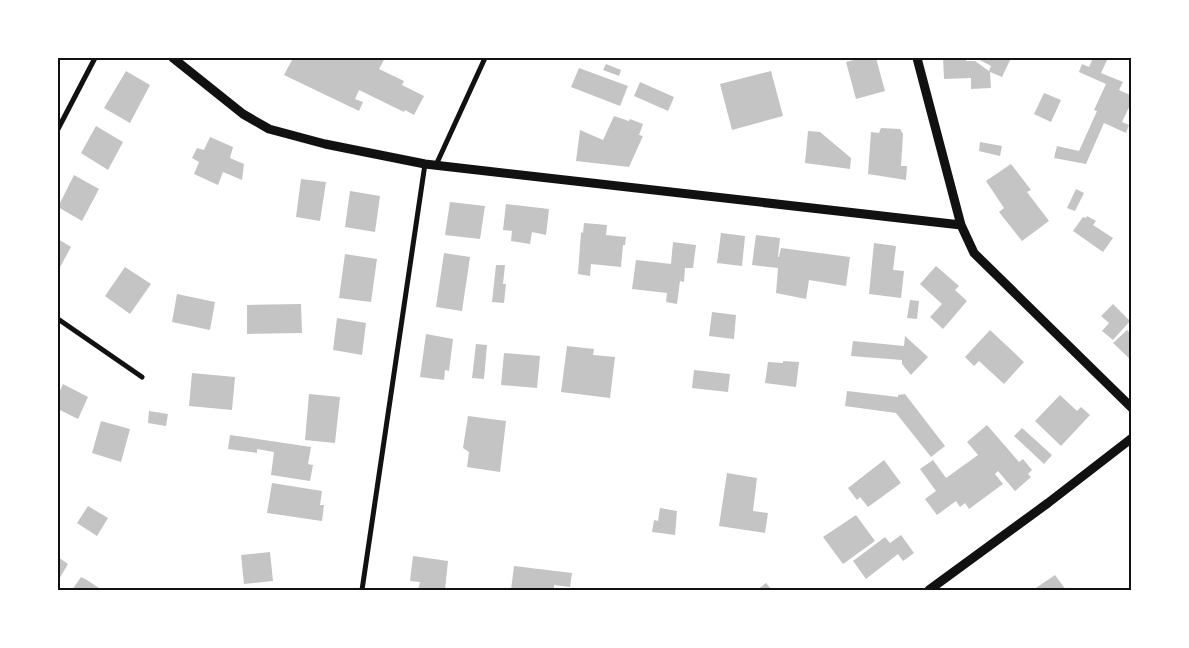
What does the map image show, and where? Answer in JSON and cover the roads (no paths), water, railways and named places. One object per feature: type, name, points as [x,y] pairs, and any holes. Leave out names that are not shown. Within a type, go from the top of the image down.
[{"type":"street","points":[[58,129],[96,58]]},
{"type":"street","points":[[174,58],[243,114],[269,129],[325,144],[425,164],[961,225]]},
{"type":"street","points":[[436,165],[486,58]]},
{"type":"street","points":[[917,58],[961,225],[974,253],[1132,408]]},
{"type":"street","points":[[362,590],[425,164]]},
{"type":"street","points":[[58,319],[142,377]]},
{"type":"street","points":[[929,590],[1048,504],[1132,438]]}]
